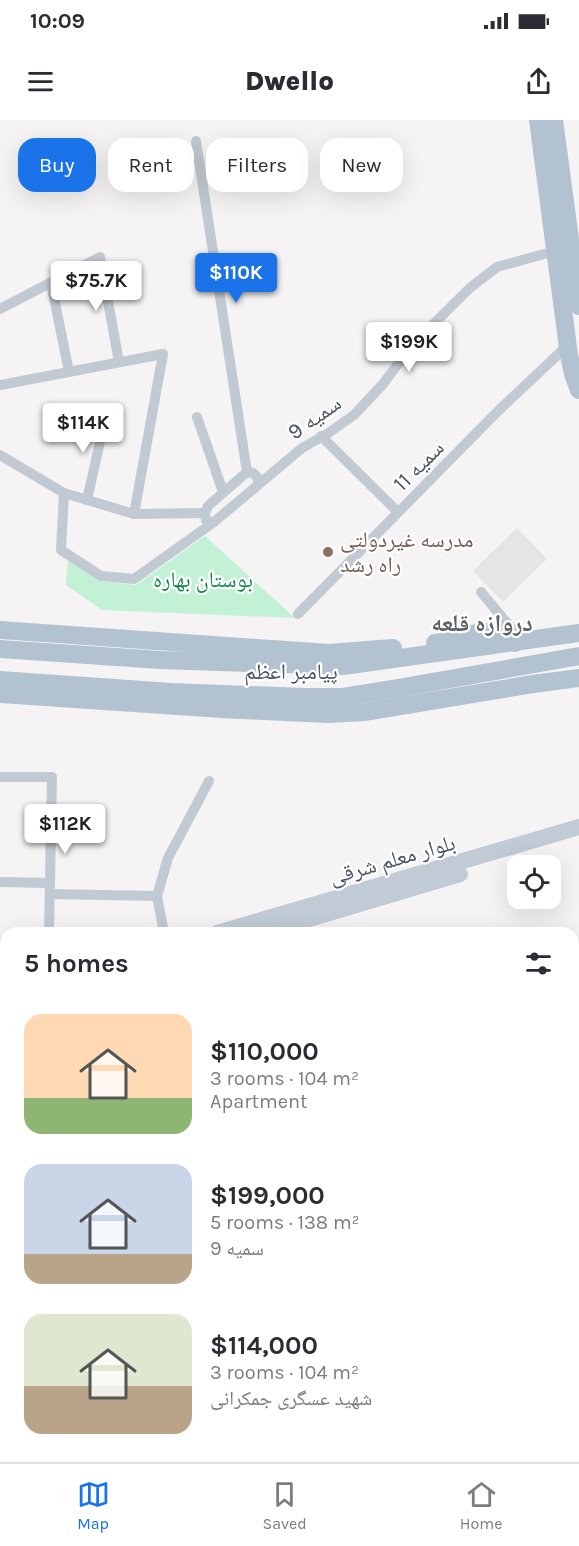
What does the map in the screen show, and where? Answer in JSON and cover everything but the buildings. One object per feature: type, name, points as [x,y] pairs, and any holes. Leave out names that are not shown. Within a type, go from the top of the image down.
[{"type":"main road","points":[[538,120],[579,306]]},
{"type":"main road","points":[[554,120],[569,254],[568,345],[573,375],[579,390]]},
{"type":"main road","points":[[0,630],[329,652],[383,650],[450,640],[476,633],[502,631],[519,643]]},
{"type":"main road","name":"پیامبر اعظم","points":[[0,649],[160,660],[343,666],[579,633]]},
{"type":"main road","name":"پیامبر اعظم","points":[[0,680],[171,692],[343,697],[579,656]]},
{"type":"main road","points":[[160,660],[181,667],[192,675],[189,686],[171,692]]},
{"type":"main road","points":[[545,662],[567,675],[579,678]]},
{"type":"main road","points":[[250,663],[237,672],[236,676],[240,688],[250,695]]},
{"type":"main road","points":[[0,694],[327,714],[364,712],[579,678]]},
{"type":"main road","name":"بلوار معلم شرقی","points":[[238,927],[579,827]]},
{"type":"main road","name":"بلوار معلم شرقی","points":[[282,927],[579,839]]},
{"type":"street","points":[[196,141],[247,472]]},
{"type":"street","name":"سمیه 9","points":[[64,493],[61,550],[101,576],[134,579],[214,522],[302,448],[354,415],[383,384],[412,345],[471,286],[497,267],[569,254]]},
{"type":"street","points":[[0,309],[100,257],[119,362]]},
{"type":"street","points":[[51,282],[69,372]]},
{"type":"street","name":"سمیه 11","points":[[298,614],[498,411],[568,345]]},
{"type":"street","points":[[0,385],[163,354],[134,514]]},
{"type":"street","points":[[87,500],[106,415]]},
{"type":"street","points":[[197,417],[224,492]]},
{"type":"street","points":[[321,436],[398,512]]},
{"type":"street","points":[[0,455],[64,493],[134,514],[205,513]]},
{"type":"street","points":[[247,472],[253,473],[258,478],[258,485]]},
{"type":"street","points":[[214,522],[206,520],[205,513],[208,506],[247,472]]},
{"type":"street","points":[[481,592],[519,643]]},
{"type":"street","points":[[0,777],[52,777],[49,927]]},
{"type":"street","points":[[163,927],[157,896],[168,858],[210,781]]},
{"type":"street","points":[[0,882],[157,896]]},
{"type":"shaded area","points":[[517,528],[547,559],[503,602],[473,571]]},
{"type":"green space","name":"بوستان بهاره","points":[[205,536],[295,618],[102,610],[66,585],[68,559],[99,581],[136,585]]},
{"type":"place","name":"مدرسه غیردولتی راه رشد","points":[[328,552]]},
{"type":"district","name":"دروازه قلعه","points":[[482,623]]}]
